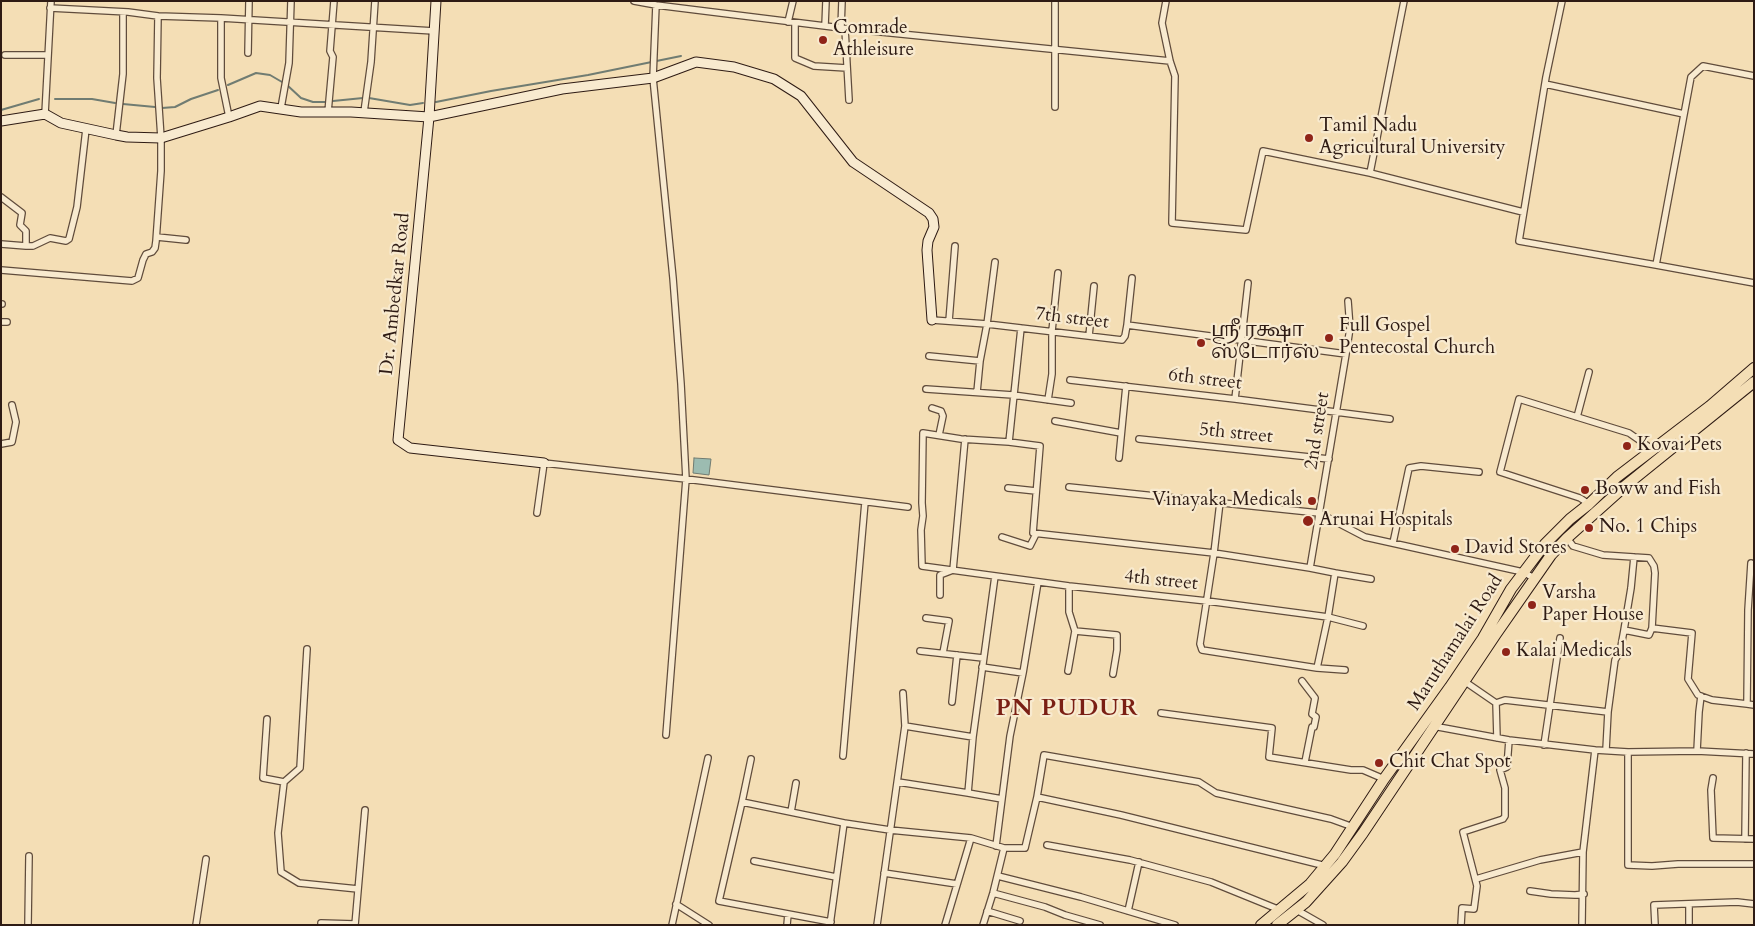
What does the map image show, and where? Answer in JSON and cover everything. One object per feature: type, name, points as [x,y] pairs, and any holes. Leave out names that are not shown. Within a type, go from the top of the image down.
[{"type":"main road","name":"Maruthamalai Road","points":[[1261,925],[1280,910],[1293,906],[1320,888],[1342,862],[1430,725],[1511,589],[1545,544],[1617,477],[1710,406],[1754,368]]},
{"type":"main road","name":"Maruthamalai Road","points":[[1277,925],[1326,866],[1384,779],[1430,725],[1464,680],[1534,578],[1568,538],[1625,486],[1754,382]]},
{"type":"street","points":[[248,53],[249,1]]},
{"type":"street","points":[[281,108],[289,62],[291,1]]},
{"type":"street","points":[[328,112],[333,57],[330,50],[334,1]]},
{"type":"street","points":[[364,112],[375,1]]},
{"type":"street","name":"Dr. Ambedkar Road","points":[[436,1],[429,117],[398,440],[410,448],[544,463]]},
{"type":"street","points":[[634,1],[656,5],[668,4],[843,29],[1170,61]]},
{"type":"street","points":[[788,22],[793,1]]},
{"type":"street","points":[[825,26],[826,1]]},
{"type":"street","points":[[842,1],[849,100]]},
{"type":"street","points":[[1055,1],[1055,106]]},
{"type":"street","points":[[1166,1],[1162,23],[1170,61],[1176,76],[1172,223],[1246,230],[1263,151],[1370,173],[1523,212]]},
{"type":"street","points":[[1370,173],[1404,1]]},
{"type":"street","points":[[1562,1],[1545,84],[1519,241],[1754,283]]},
{"type":"street","points":[[45,114],[51,4],[158,16],[434,30]]},
{"type":"street","points":[[656,5],[653,78],[673,278],[686,479],[666,735]]},
{"type":"street","points":[[116,135],[123,74],[122,12]]},
{"type":"street","points":[[1,270],[135,280],[138,278],[142,260],[146,254],[152,252],[155,248],[157,237],[161,138],[157,78],[158,16]]},
{"type":"street","points":[[221,18],[221,78],[229,117]]},
{"type":"street","points":[[795,23],[795,58],[814,66],[847,68]]},
{"type":"street","points":[[5,55],[48,56]]},
{"type":"street","points":[[1,122],[45,114],[61,123],[86,129],[127,137],[161,138],[260,106],[301,112],[364,112],[429,117],[562,89],[653,78],[696,62],[734,67],[774,79],[801,96],[853,162],[929,213],[933,219],[934,227],[927,250],[932,320]]},
{"type":"street","points":[[1656,264],[1691,77],[1703,66],[1754,76]]},
{"type":"street","points":[[1545,84],[1684,114]]},
{"type":"street","points":[[1,244],[33,246],[50,238],[66,241],[69,239],[77,207],[86,129]]},
{"type":"street","points":[[1,197],[22,213],[20,225],[26,231],[26,246]]},
{"type":"street","points":[[157,237],[186,240]]},
{"type":"street","points":[[949,321],[955,246]]},
{"type":"street","points":[[977,392],[980,361],[996,262]]},
{"type":"street","points":[[1048,400],[1052,374],[1052,332],[1058,273]]},
{"type":"street","points":[[1127,325],[1132,278]]},
{"type":"street","points":[[1235,399],[1248,283]]},
{"type":"street","points":[[1089,336],[1094,286]]},
{"type":"street","name":"2nd street","points":[[1310,568],[1350,328],[1348,301]]},
{"type":"street","name":"7th street","points":[[932,320],[987,324],[1122,340],[1125,336],[1127,325],[1346,354]]},
{"type":"street","points":[[1009,442],[1021,328]]},
{"type":"street","points":[[930,356],[980,361]]},
{"type":"street","points":[[1577,417],[1589,372]]},
{"type":"street","name":"6th street","points":[[1070,380],[1390,419]]},
{"type":"street","points":[[1118,458],[1126,386]]},
{"type":"street","points":[[926,389],[1013,395],[1072,403]]},
{"type":"street","points":[[1589,504],[1580,498],[1500,472],[1519,399],[1629,433],[1652,450]]},
{"type":"street","points":[[1,444],[12,442],[16,422],[12,405]]},
{"type":"street","points":[[932,408],[941,411],[943,416],[939,436],[1040,446],[1033,533],[1214,553],[1371,578]]},
{"type":"street","points":[[1055,421],[1121,433]]},
{"type":"street","name":"4th street","points":[[939,436],[923,433],[922,566],[1069,586],[1207,601],[1328,617],[1364,626]]},
{"type":"street","points":[[940,596],[940,575],[953,570],[966,439]]},
{"type":"street","name":"5th street","points":[[1139,439],[1329,459]]},
{"type":"street","points":[[537,513],[544,463],[908,507]]},
{"type":"street","points":[[1393,544],[1409,468],[1420,466],[1479,472]]},
{"type":"street","points":[[1069,487],[1320,513],[1365,538],[1523,572],[1534,578]]},
{"type":"street","points":[[1008,488],[1036,491]]},
{"type":"street","points":[[843,756],[864,502]]},
{"type":"street","points":[[1220,502],[1200,644],[1202,650],[1318,668],[1345,670]]},
{"type":"street","points":[[1002,538],[1030,546],[1036,534]]},
{"type":"street","points":[[1568,538],[1573,546],[1603,555],[1649,558],[1654,566],[1652,628],[1649,635],[1624,630]]},
{"type":"street","points":[[1606,750],[1608,712],[1615,660],[1620,652],[1631,588],[1634,557]]},
{"type":"street","points":[[1652,628],[1692,633],[1688,679],[1698,695],[1712,700],[1750,704],[1751,563]]},
{"type":"street","points":[[1318,668],[1335,573]]},
{"type":"street","points":[[968,793],[973,737],[995,576]]},
{"type":"street","points":[[996,846],[1010,736],[1023,673],[1038,582]]},
{"type":"street","points":[[1068,671],[1075,631],[1069,612],[1069,586]]},
{"type":"street","points":[[926,618],[949,621],[943,653]]},
{"type":"street","points":[[1075,631],[1117,635],[1117,650],[1113,674]]},
{"type":"street","points":[[1544,745],[1560,638]]},
{"type":"street","points":[[307,649],[300,768],[284,782],[278,833],[281,872],[299,883],[358,889]]},
{"type":"street","points":[[920,651],[983,658]]},
{"type":"street","points":[[952,702],[957,655]]},
{"type":"street","points":[[982,667],[1023,673]]},
{"type":"street","points":[[1464,680],[1496,703]]},
{"type":"street","points":[[1302,681],[1314,698],[1312,714],[1316,718],[1314,727],[1312,727],[1305,762]]},
{"type":"street","points":[[877,925],[905,726],[904,693]]},
{"type":"street","points":[[1697,751],[1701,696]]},
{"type":"street","points":[[1496,703],[1505,700],[1608,712]]},
{"type":"street","points":[[1496,703],[1497,738]]},
{"type":"street","points":[[1161,713],[1272,728],[1269,757],[1363,770],[1384,779]]},
{"type":"street","points":[[268,719],[263,778],[284,782]]},
{"type":"street","points":[[1430,725],[1509,740],[1596,750],[1628,752],[1697,751],[1754,754]]},
{"type":"street","points":[[905,726],[973,737]]},
{"type":"street","points":[[1461,925],[1462,908],[1474,909],[1477,886],[1463,832],[1505,816],[1505,788],[1500,770],[1507,767],[1509,740]]},
{"type":"street","points":[[1582,925],[1584,894],[1583,852],[1596,750]]},
{"type":"street","points":[[1628,752],[1628,865],[1754,864]]},
{"type":"street","points":[[1745,838],[1746,753]]},
{"type":"street","points":[[1025,848],[1044,755],[1199,782],[1216,793],[1353,827]]},
{"type":"street","points":[[672,925],[708,758]]},
{"type":"street","points":[[751,759],[719,901],[830,923],[844,823]]},
{"type":"street","points":[[1714,778],[1711,790],[1713,838],[1754,839]]},
{"type":"street","points":[[898,782],[1002,799]]},
{"type":"street","points":[[791,812],[796,783]]},
{"type":"street","points":[[1037,796],[1326,866]]},
{"type":"street","points":[[742,802],[844,823],[890,830],[971,838],[1004,848],[1034,849]]},
{"type":"street","points":[[321,923],[356,925],[364,810]]},
{"type":"street","points":[[945,925],[971,838]]},
{"type":"street","points":[[1047,845],[1139,862],[1211,882],[1280,910]]},
{"type":"street","points":[[983,925],[998,876],[1004,848]]},
{"type":"street","points":[[1476,879],[1540,860],[1583,852]]},
{"type":"street","points":[[28,925],[29,856]]},
{"type":"street","points":[[196,925],[206,859]]},
{"type":"street","points":[[754,861],[836,876]]},
{"type":"street","points":[[1128,912],[1139,862]]},
{"type":"street","points":[[884,873],[957,884]]},
{"type":"street","points":[[998,876],[1081,897],[1175,925]]},
{"type":"street","points":[[1530,891],[1551,894],[1584,894]]},
{"type":"street","points":[[993,893],[1100,925]]},
{"type":"street","points":[[1655,925],[1654,905],[1737,902],[1754,904]]},
{"type":"street","points":[[676,904],[709,925]]},
{"type":"street","points":[[1689,904],[1690,925]]},
{"type":"street","points":[[1293,906],[1323,925]]},
{"type":"street","points":[[987,911],[1020,921]]},
{"type":"street","points":[[786,925],[788,914]]},
{"type":"water","points":[[694,458],[711,459],[709,475],[693,473]]},
{"type":"waterway","points":[[436,102],[588,75],[681,56]]},
{"type":"waterway","points":[[228,85],[256,73],[270,75],[282,82]]},
{"type":"waterway","points":[[287,85],[301,98],[313,102],[326,102]]},
{"type":"waterway","points":[[162,108],[175,107],[191,99],[218,90]]},
{"type":"waterway","points":[[333,101],[363,98]]},
{"type":"waterway","points":[[369,98],[410,105],[423,103]]},
{"type":"waterway","points":[[1,110],[39,99]]},
{"type":"waterway","points":[[55,99],[92,99],[115,103]]},
{"type":"waterway","points":[[123,104],[155,107]]},
{"type":"place","name":"Comrade Athleisure","points":[[823,40]]},
{"type":"place","name":"Tamil Nadu Agricultural University","points":[[1309,138]]},
{"type":"place","name":"Full Gospel Pentecostal Church","points":[[1329,338]]},
{"type":"place","name":"ஶ்ரீ ரக்ஷா ஸ்டோர்ஸ்","points":[[1201,343]]},
{"type":"place","name":"Kovai Pets","points":[[1627,446]]},
{"type":"place","name":"Boww and Fish","points":[[1585,490]]},
{"type":"place","name":"Vinayaka Medicals","points":[[1312,501]]},
{"type":"place","name":"Arunai Hospitals","points":[[1308,521]]},
{"type":"place","name":"No. 1 Chips","points":[[1589,528]]},
{"type":"place","name":"David Stores","points":[[1455,549]]},
{"type":"place","name":"Varsha Paper House","points":[[1532,605]]},
{"type":"place","name":"Kalai Medicals","points":[[1506,652]]},
{"type":"place","name":"Chit Chat Spot","points":[[1379,763]]},
{"type":"district","name":"PN PUDUR","points":[[1067,709]]}]
